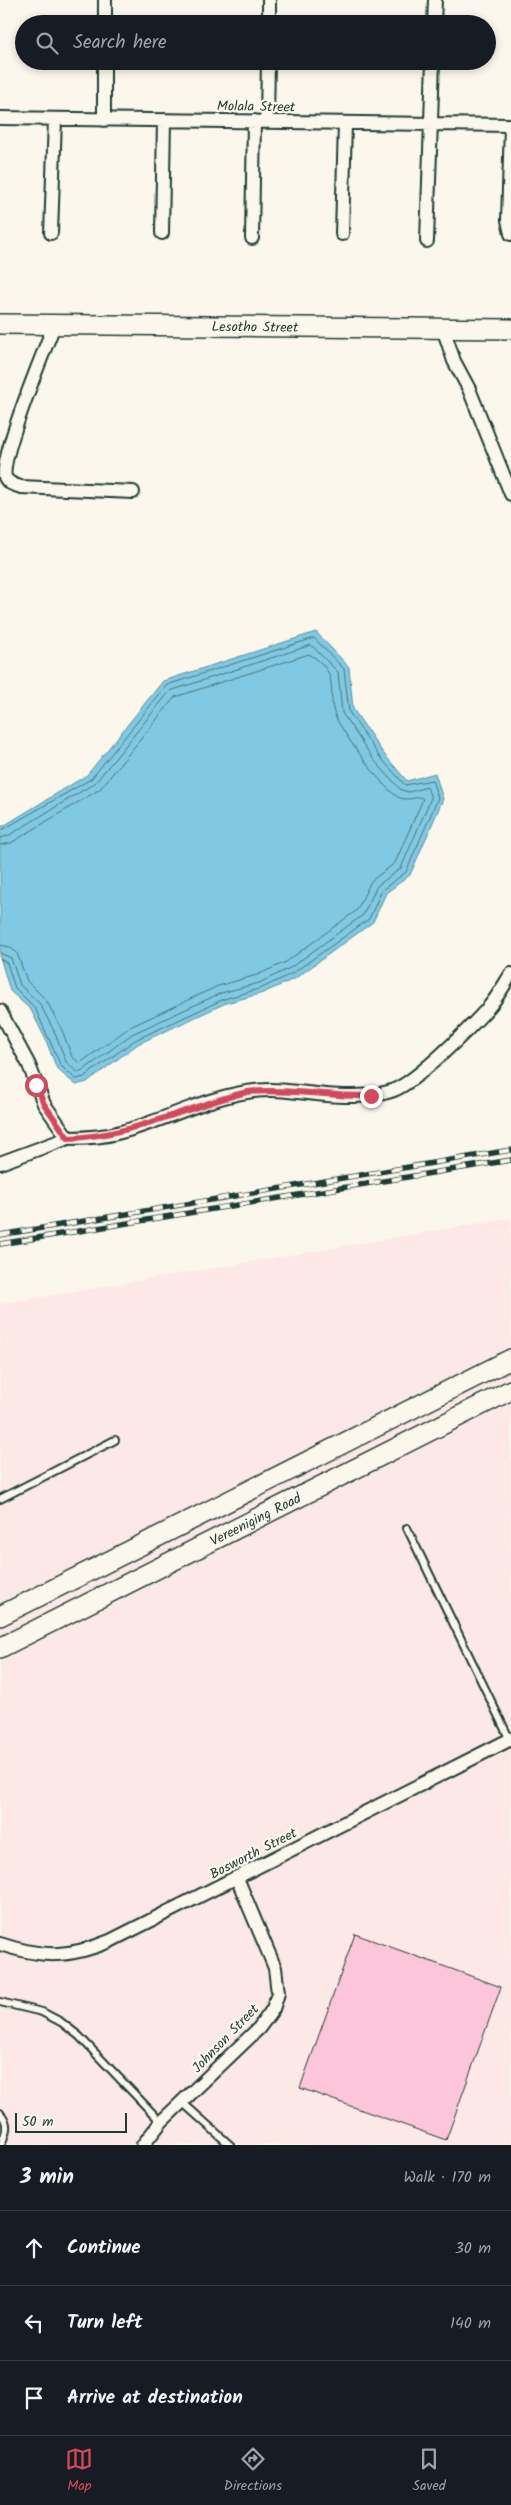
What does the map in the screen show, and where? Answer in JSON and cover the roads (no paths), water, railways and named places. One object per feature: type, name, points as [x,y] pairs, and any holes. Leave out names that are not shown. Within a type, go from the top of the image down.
[{"type":"main road","name":"Lesotho Street","points":[[0,324],[55,323],[511,329]]},
{"type":"main road","name":"Vereeniging Road","points":[[0,1616],[511,1359]]},
{"type":"main road","name":"Vereeniging Road","points":[[0,1648],[511,1390]]},
{"type":"street","points":[[105,0],[105,15]]},
{"type":"street","points":[[269,0],[269,15]]},
{"type":"street","points":[[434,15],[435,0]]},
{"type":"street","points":[[104,70],[104,120]]},
{"type":"street","points":[[267,121],[268,70]]},
{"type":"street","points":[[427,241],[433,70]]},
{"type":"street","name":"Molala Street","points":[[0,118],[511,125]]},
{"type":"street","points":[[51,232],[56,118]]},
{"type":"street","points":[[162,233],[164,120]]},
{"type":"street","points":[[252,238],[254,121]]},
{"type":"street","points":[[342,234],[345,123]]},
{"type":"street","points":[[511,125],[508,220],[511,234]]},
{"type":"street","points":[[55,323],[17,422],[6,457],[6,477],[9,482],[21,487],[132,492]]},
{"type":"street","points":[[442,328],[454,361],[469,390],[511,494]]},
{"type":"street","points":[[0,1163],[68,1138],[92,1137],[121,1132],[247,1092],[288,1091],[343,1096],[371,1096],[394,1090],[411,1079],[445,1050],[488,1008],[511,974]]},
{"type":"street","points":[[0,1011],[29,1065],[44,1104],[68,1138]]},
{"type":"street","name":"Bosworth Street","points":[[0,1944],[29,1954],[47,1956],[69,1955],[88,1950],[238,1878],[511,1740]]},
{"type":"street","name":"Johnson Street","points":[[143,2145],[161,2122],[260,2028],[273,2009],[278,1993],[275,1968],[238,1878]]},
{"type":"lane","points":[[0,1499],[115,1440]]},
{"type":"lane","points":[[408,1528],[511,1740]]},
{"type":"lane","points":[[0,2002],[42,2012],[61,2022],[79,2036],[161,2122]]},
{"type":"lane","points":[[183,2103],[230,2145]]},
{"type":"lane","points":[[0,2113],[6,2120],[7,2127],[1,2145]]},
{"type":"water","points":[[316,632],[349,667],[353,709],[383,753],[407,781],[435,773],[443,799],[410,875],[386,893],[373,922],[296,978],[263,993],[226,1003],[138,1044],[87,1082],[76,1085],[57,1069],[45,1038],[31,1010],[10,991],[0,957],[0,828],[87,775],[163,681]]},
{"type":"railway","points":[[0,1235],[511,1150]]},
{"type":"railway","points":[[0,1244],[511,1160]]}]
